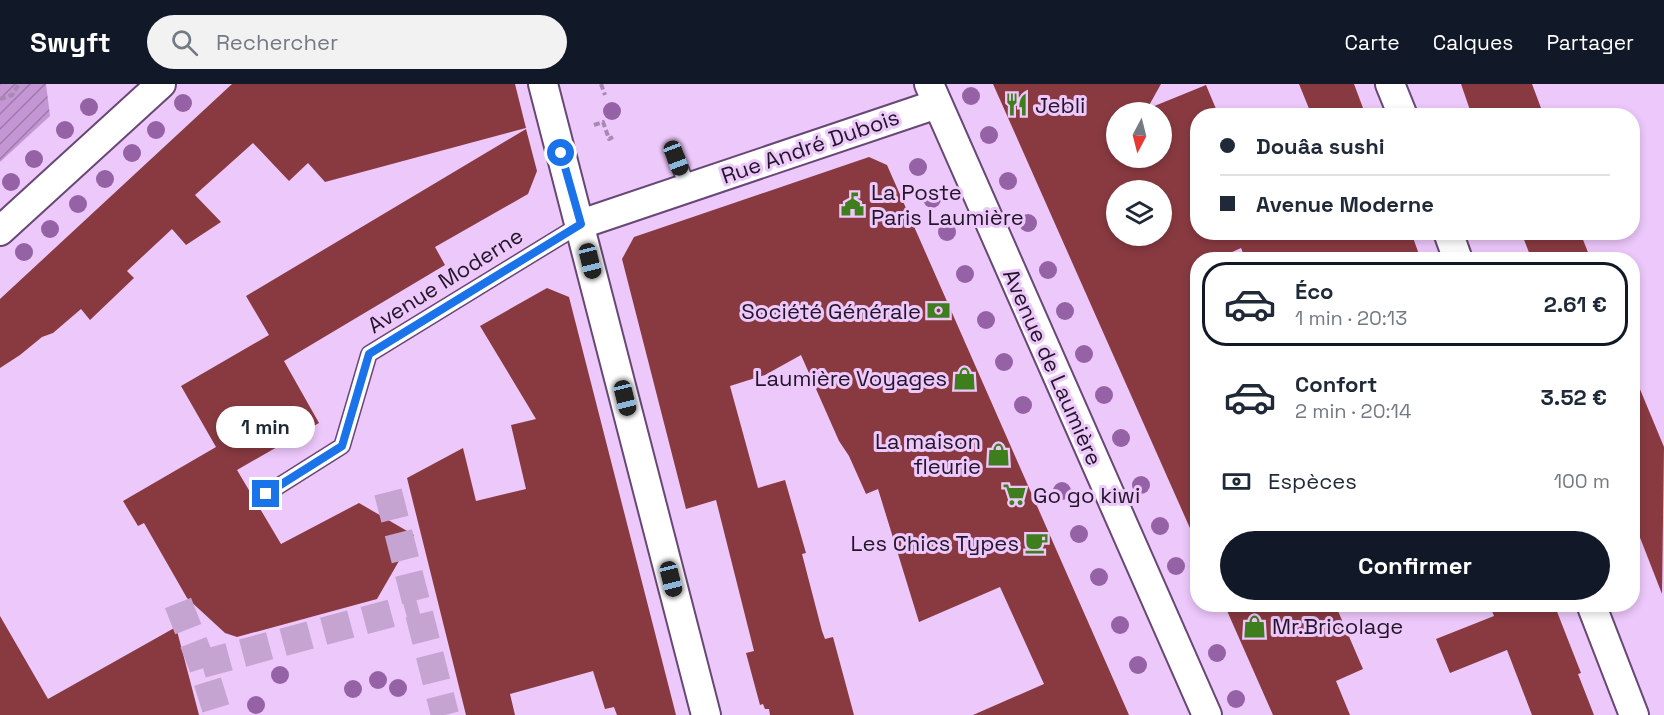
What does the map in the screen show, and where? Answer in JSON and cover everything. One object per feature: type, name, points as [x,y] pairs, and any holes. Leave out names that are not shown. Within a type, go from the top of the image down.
[{"type":"street","points":[[0,231],[161,84]]},
{"type":"street","points":[[543,84],[706,715]]},
{"type":"street","points":[[1390,84],[1399,108]]},
{"type":"street","name":"Rue André Dubois","points":[[581,224],[687,187],[933,94]]},
{"type":"street","name":"Avenue de Laumière","points":[[933,94],[1207,715]]},
{"type":"street","points":[[1594,612],[1634,715]]},
{"type":"lane","points":[[676,158],[687,187]]},
{"type":"lane","name":"Avenue Moderne","points":[[266,494],[342,446],[369,354],[581,224]]},
{"type":"path","points":[[0,99],[12,95],[20,84]]},
{"type":"path","points":[[602,84],[605,95]]},
{"type":"path","points":[[594,125],[603,123],[609,138],[613,137]]},
{"type":"shaded area","points":[[0,84],[46,84],[50,116],[0,162]]},
{"type":"building","points":[[232,84],[515,84],[526,128],[325,182],[308,163],[289,181],[253,143],[195,195],[221,222],[186,245],[172,229],[127,271],[134,278],[90,320],[81,309],[53,333],[42,337],[0,368],[0,299]]},
{"type":"building","points":[[993,84],[1161,84],[1151,102],[1106,102],[1106,168],[1172,168],[1172,102],[1164,102],[1206,85],[1216,108],[1190,108],[1190,240],[1414,240],[1418,252],[1243,252],[1241,248],[1232,252],[1190,252],[1190,528]]},
{"type":"building","points":[[1299,84],[1354,84],[1363,108],[1309,108]]},
{"type":"building","points":[[1461,84],[1532,84],[1541,108],[1469,108]]},
{"type":"building","points":[[526,129],[537,171],[528,194],[435,247],[445,265],[284,361],[319,423],[237,470],[281,544],[359,503],[414,535],[377,599],[237,637],[225,633],[187,598],[144,523],[138,526],[123,501],[216,447],[181,386],[269,335],[246,296]]},
{"type":"building","points":[[869,157],[887,165],[1129,715],[973,715],[1044,684],[1000,587],[919,622],[878,489],[866,494],[849,456],[839,441],[801,355],[765,375],[730,386],[758,488],[785,480],[806,553],[802,554],[822,631],[825,639],[833,637],[854,715],[770,715],[769,709],[765,709],[763,704],[760,705],[746,653],[754,651],[716,500],[686,509],[622,259],[634,237]]},
{"type":"building","points":[[1524,240],[1583,240],[1588,252],[1529,252]]},
{"type":"building","points":[[547,288],[569,297],[676,715],[617,715],[614,707],[605,709],[593,671],[510,694],[515,715],[466,715],[407,478],[463,448],[476,501],[526,489],[511,425],[536,419],[480,326]]},
{"type":"building","points":[[1640,389],[1664,447],[1662,594],[1640,538]]},
{"type":"building","points":[[1228,612],[1338,612],[1363,669],[1336,681],[1350,715],[1273,715]]},
{"type":"building","points":[[1492,612],[1557,612],[1581,673],[1578,674],[1594,715],[1532,715],[1507,650],[1450,673],[1436,639],[1494,616]]},
{"type":"building","points":[[0,616],[48,699],[176,627],[199,715],[0,715]]},
{"type":"tunnel","points":[[388,492],[445,715]]},
{"type":"tunnel","points":[[178,603],[202,664],[218,715]]},
{"type":"tunnel","points":[[202,664],[418,606]]},
{"type":"place","name":"Jebli","points":[[1017,105]]},
{"type":"place","name":"La Poste Paris Laumière","points":[[853,205]]},
{"type":"place","name":"Société Générale","points":[[939,311]]},
{"type":"place","name":"Laumière Voyages","points":[[965,378]]},
{"type":"place","name":"La maison fleurie","points":[[999,454]]},
{"type":"place","name":"Go go kiwi","points":[[1015,495]]},
{"type":"place","name":"Les Chics Types","points":[[1037,543]]},
{"type":"place","name":"Mr.Bricolage","points":[[1254,626]]},
{"type":"route","points":[[266,494],[342,446],[369,354],[581,224],[561,153]]}]
